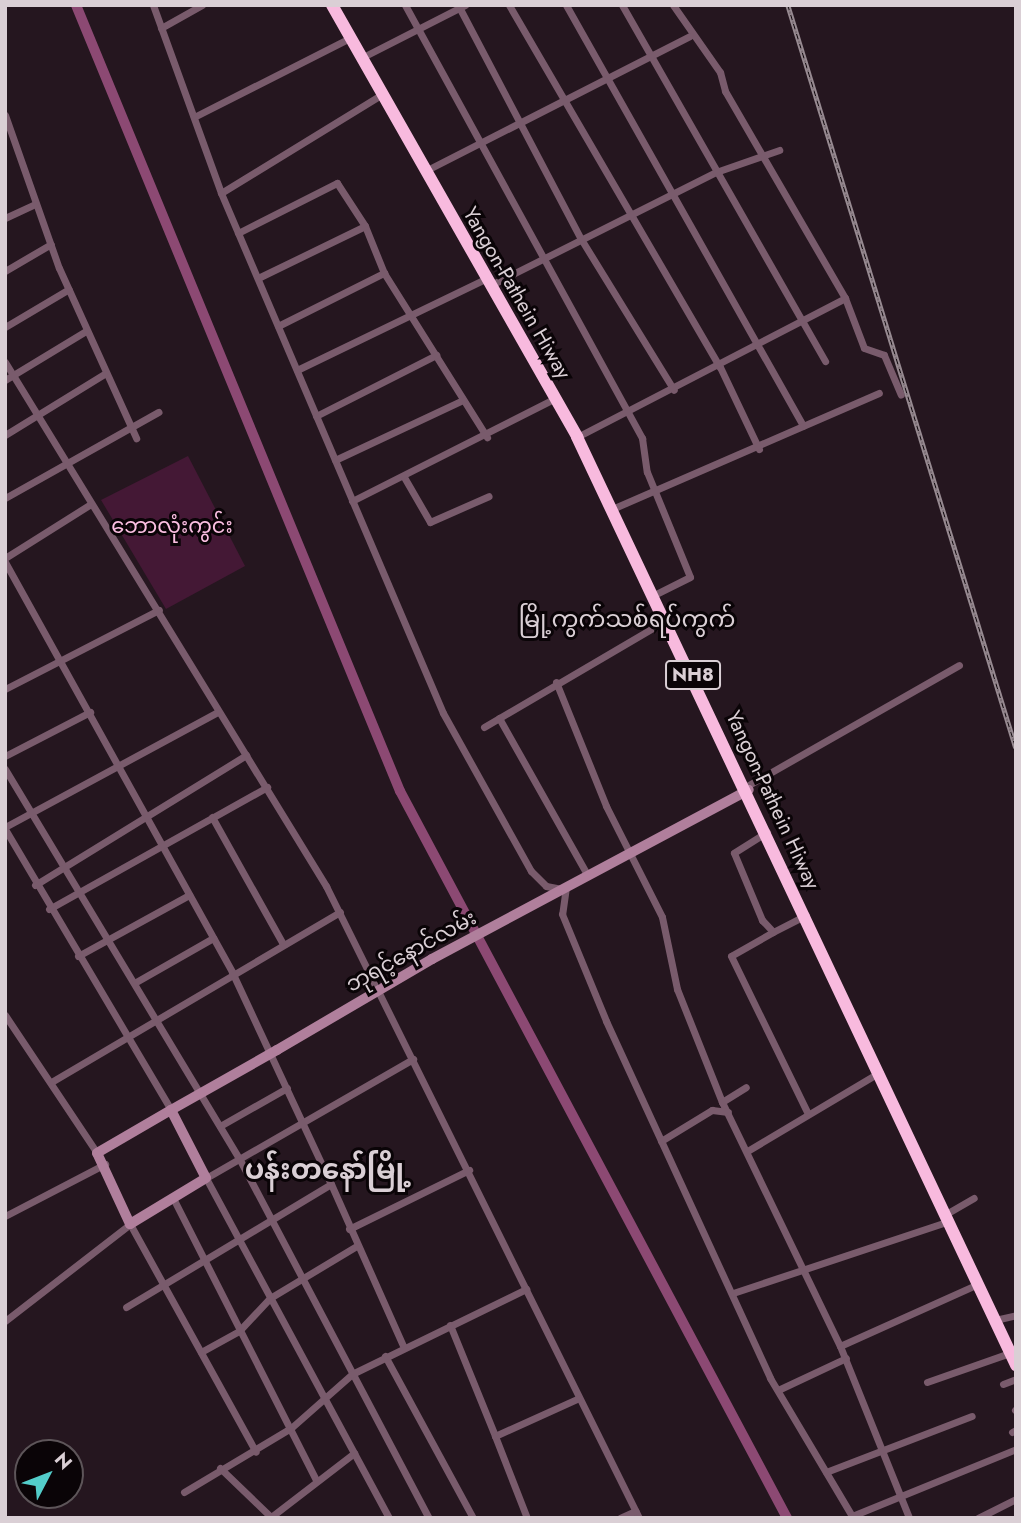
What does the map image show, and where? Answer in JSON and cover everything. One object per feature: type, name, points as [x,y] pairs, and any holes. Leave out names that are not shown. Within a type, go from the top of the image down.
[{"type":"highway","name":"Yangon-Pathein Hiway","points":[[331,5],[576,437],[748,788],[1013,1359]]},
{"type":"street","points":[[153,5],[221,193],[461,752],[531,871],[546,886],[563,889],[562,914],[568,934],[661,1141],[778,1390],[852,1517],[890,1496],[902,1500],[1016,1449]]},
{"type":"street","points":[[161,28],[202,5]]},
{"type":"street","points":[[405,5],[542,260],[642,438],[654,491],[690,577],[654,595]]},
{"type":"street","points":[[509,5],[566,98],[720,367],[759,449]]},
{"type":"street","points":[[566,5],[675,191],[803,426]]},
{"type":"street","points":[[622,5],[802,325],[825,361]]},
{"type":"street","points":[[673,5],[690,36]]},
{"type":"street","points":[[361,58],[461,6],[581,239],[674,390]]},
{"type":"street","points":[[425,171],[609,75],[690,36],[699,37],[761,154],[845,298],[864,348],[884,355],[901,395]]},
{"type":"street","points":[[194,117],[350,38]]},
{"type":"street","points":[[221,193],[382,95]]},
{"type":"street","points":[[5,115],[35,204],[86,331],[136,438]]},
{"type":"street","points":[[297,370],[415,314],[542,260],[630,213],[716,172],[761,154],[779,150]]},
{"type":"street","points":[[239,233],[337,183],[365,226],[384,273],[415,314],[436,355],[486,437]]},
{"type":"street","points":[[5,218],[35,204]]},
{"type":"street","points":[[258,278],[365,226]]},
{"type":"street","points":[[5,271],[51,244]]},
{"type":"street","points":[[278,326],[384,273]]},
{"type":"street","points":[[5,327],[69,289]]},
{"type":"street","points":[[576,437],[802,325],[845,298]]},
{"type":"street","points":[[5,380],[86,331]]},
{"type":"street","points":[[316,415],[436,355]]},
{"type":"street","points":[[5,362],[63,463],[159,610],[340,912],[637,1514],[620,1518]]},
{"type":"street","points":[[5,435],[104,374]]},
{"type":"street","points":[[612,509],[759,449],[878,393]]},
{"type":"street","points":[[352,501],[486,437],[556,398]]},
{"type":"street","points":[[335,460],[463,400]]},
{"type":"street","points":[[5,498],[129,425],[158,412]]},
{"type":"street","points":[[404,477],[430,522],[489,496]]},
{"type":"street","points":[[89,505],[5,560],[65,661],[144,817],[232,972],[306,1126],[355,1247],[404,1346]]},
{"type":"street","points":[[5,689],[65,661],[159,610]]},
{"type":"street","points":[[484,727],[556,682],[666,621]]},
{"type":"street","points":[[748,788],[960,665]]},
{"type":"street","points":[[556,682],[630,854],[662,918],[677,989],[722,1102],[749,1150],[846,1358],[909,1518]]},
{"type":"street","points":[[5,756],[90,712]]},
{"type":"street","points":[[218,712],[5,828],[49,909],[171,1110],[389,1518]]},
{"type":"street","points":[[499,718],[588,876]]},
{"type":"street","points":[[35,885],[246,755]]},
{"type":"street","points":[[5,769],[111,937],[240,1160],[429,1518]]},
{"type":"street","points":[[49,909],[160,844],[267,787]]},
{"type":"street","name":"ဘုရင့်နောင်လမ်း","points":[[97,1153],[432,959],[748,788]]},
{"type":"street","points":[[212,817],[283,944]]},
{"type":"street","points":[[768,831],[734,853],[762,920],[774,932]]},
{"type":"street","points":[[78,956],[189,895]]},
{"type":"street","points":[[53,1081],[155,1017],[340,912]]},
{"type":"street","points":[[807,915],[731,956],[807,1112]]},
{"type":"street","points":[[136,982],[213,938]]},
{"type":"street","points":[[5,1015],[53,1081],[105,1164],[130,1224],[256,1451]]},
{"type":"street","points":[[5,1321],[130,1224],[206,1178],[306,1126],[413,1059]]},
{"type":"street","points":[[749,1150],[807,1112],[880,1072]]},
{"type":"street","points":[[722,1102],[746,1087]]},
{"type":"street","points":[[220,1126],[287,1088]]},
{"type":"street","points":[[661,1141],[712,1110],[729,1113]]},
{"type":"street","points":[[5,1216],[105,1164]]},
{"type":"street","points":[[349,1229],[469,1170]]},
{"type":"street","points":[[126,1307],[240,1235],[331,1185]]},
{"type":"street","points":[[173,1198],[316,1480]]},
{"type":"street","points":[[733,1293],[947,1218],[974,1198]]},
{"type":"street","points":[[201,1352],[239,1331],[270,1298],[355,1247]]},
{"type":"street","points":[[840,1346],[978,1284]]},
{"type":"street","points":[[184,1492],[220,1468],[256,1451],[290,1427],[322,1395],[352,1374],[404,1346],[526,1289]]},
{"type":"street","points":[[995,1321],[1016,1315]]},
{"type":"street","points":[[450,1325],[527,1518]]},
{"type":"street","points":[[385,1356],[473,1518]]},
{"type":"street","points":[[778,1390],[846,1358]]},
{"type":"street","points":[[927,1382],[1013,1359]]},
{"type":"street","points":[[1003,1384],[1016,1378]]},
{"type":"street","points":[[495,1436],[579,1398]]},
{"type":"street","points":[[826,1472],[884,1453],[972,1416]]},
{"type":"street","points":[[220,1468],[271,1517],[354,1453]]},
{"type":"street","points":[[978,1518],[1016,1499]]},
{"type":"green space","name":"ဘောလုံးကွင်း","points":[[188,456],[245,566],[166,609],[101,500]]},
{"type":"waterway","points":[[76,5],[400,791],[787,1518]]},
{"type":"railway","points":[[788,5],[1016,748]]},
{"type":"district","name":"မြို့ကွက်သစ်ရပ်ကွက်","points":[[627,619]]},
{"type":"district","name":"ပန်းတနော်မြို့","points":[[328,1170]]}]
